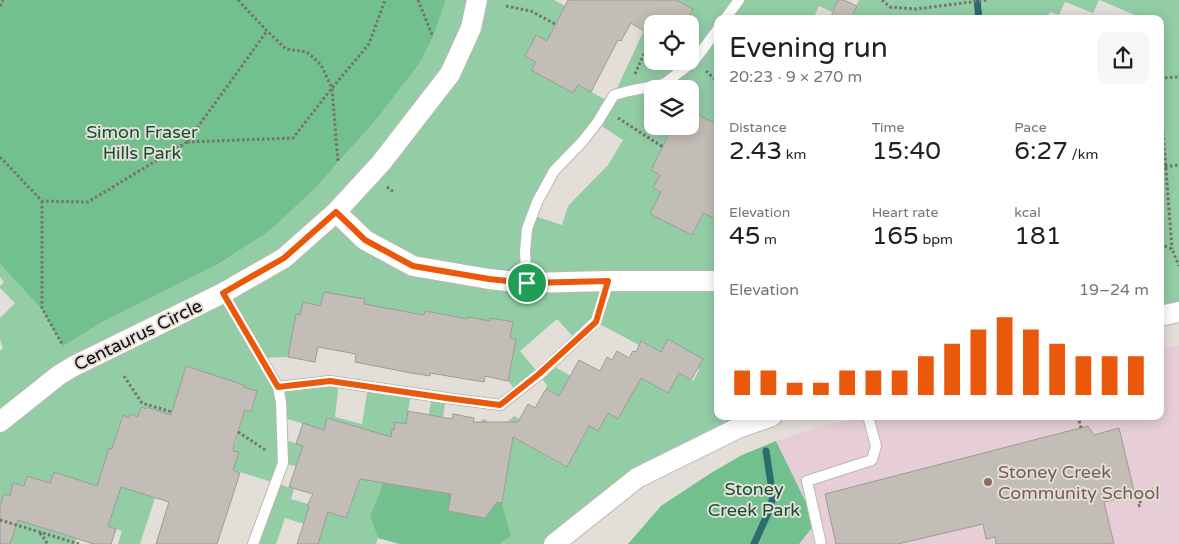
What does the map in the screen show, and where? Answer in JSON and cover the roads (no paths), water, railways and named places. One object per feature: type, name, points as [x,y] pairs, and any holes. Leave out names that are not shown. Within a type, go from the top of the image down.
[{"type":"street","name":"Centaurus Circle","points":[[0,422],[59,375],[74,366],[223,293],[284,258],[336,212],[381,163],[450,74],[471,28],[478,0]]},
{"type":"street","points":[[336,212],[365,240],[413,266],[489,279],[527,283],[714,281]]},
{"type":"street","points":[[1164,315],[1179,312]]},
{"type":"street","points":[[554,544],[637,478],[738,428],[761,420]]},
{"type":"lane","points":[[728,15],[739,0]]},
{"type":"lane","points":[[527,283],[525,252],[527,229],[537,202],[554,171],[598,123],[614,95],[664,84],[694,61],[714,34]]},
{"type":"lane","points":[[278,387],[330,381],[500,405],[539,374],[596,322],[608,281]]},
{"type":"lane","points":[[223,293],[278,387],[281,402],[283,463],[253,544]]},
{"type":"lane","points":[[821,544],[807,481],[872,460],[876,446],[869,420]]},
{"type":"waterway","points":[[977,0],[979,15]]},
{"type":"waterway","points":[[754,544],[769,511],[773,497],[766,451]]},
{"type":"place","name":"Stoney Creek Community School","points":[[988,482]]},
{"type":"park label","name":"Simon Fraser Hills Park","points":[[142,142]]},
{"type":"park label","name":"Stoney Creek Park","points":[[754,499]]}]
